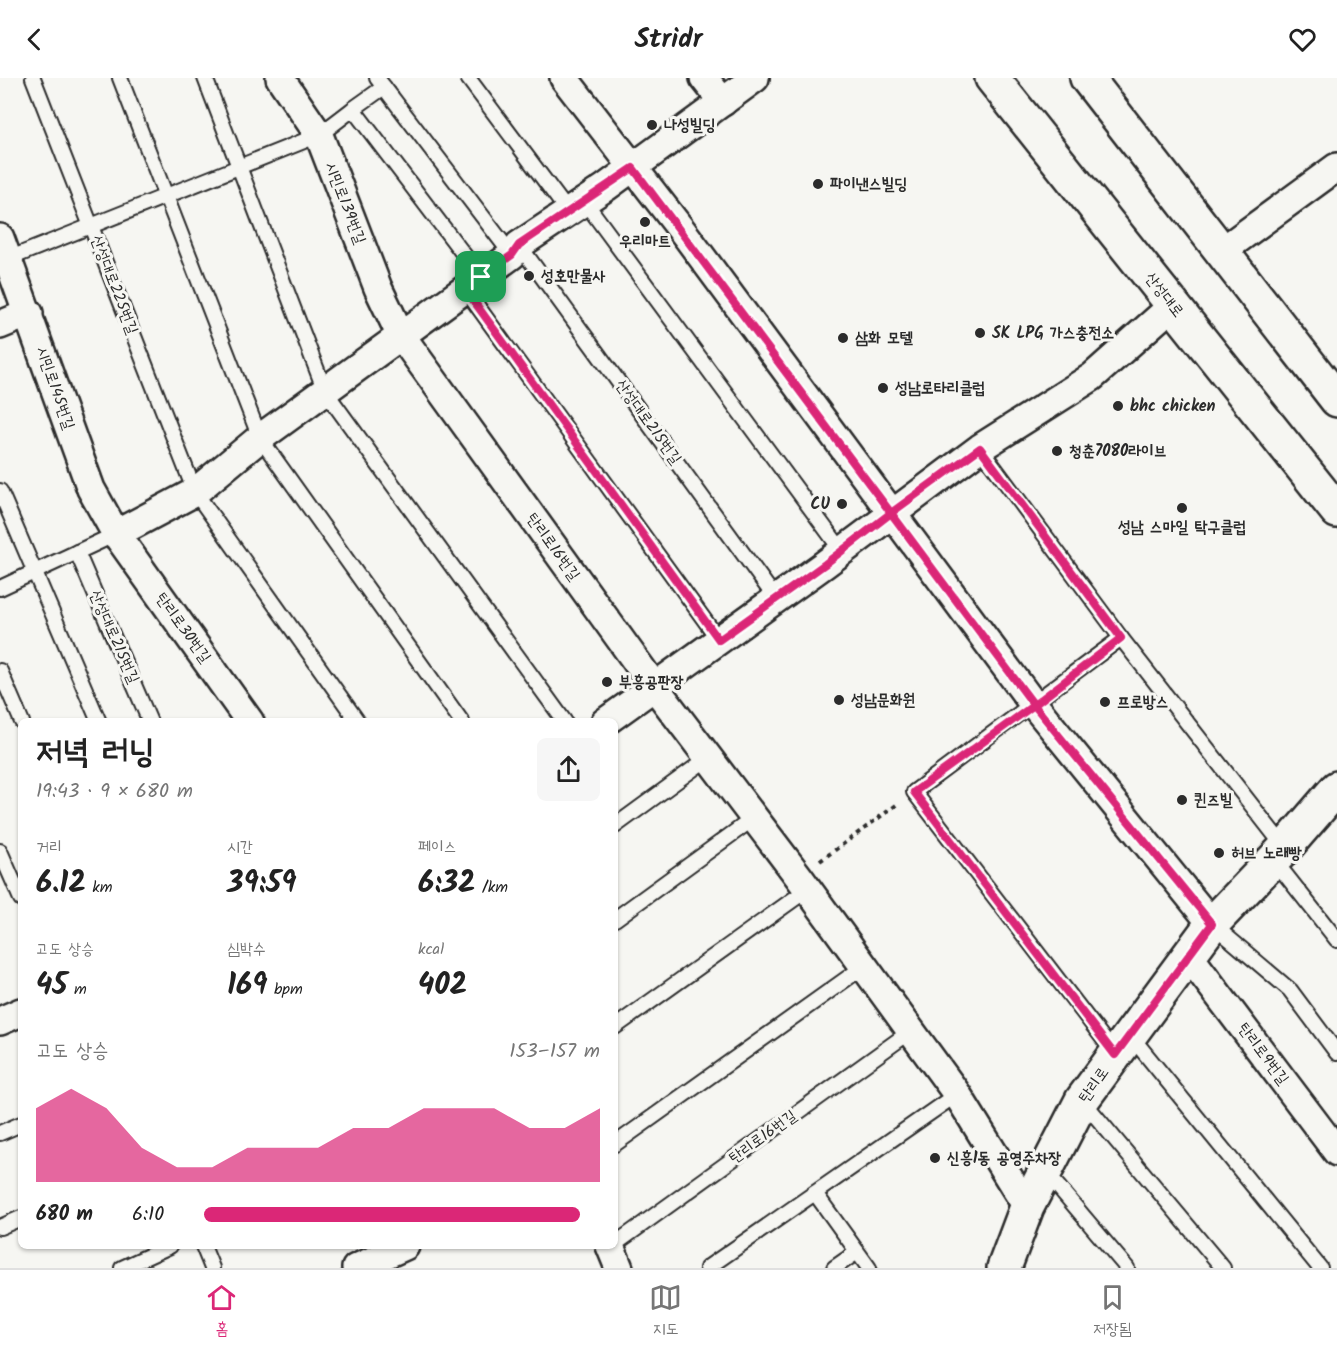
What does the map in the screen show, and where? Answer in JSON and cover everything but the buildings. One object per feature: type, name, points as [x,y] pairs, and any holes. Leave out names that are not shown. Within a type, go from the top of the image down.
[{"type":"main road","name":"산성대로","points":[[992,78],[1337,512]]},
{"type":"main road","points":[[1087,78],[1337,400]]},
{"type":"main road","name":"탄리로","points":[[1009,1265],[1027,1207],[1082,1100],[1212,924],[1331,801]]},
{"type":"street","name":"시민로139번길","points":[[280,78],[319,135],[378,288],[400,334]]},
{"type":"street","points":[[564,78],[1034,705],[1212,924]]},
{"type":"street","points":[[704,78],[723,102]]},
{"type":"street","points":[[116,534],[195,492],[260,438],[325,392],[400,334],[633,168],[754,78]]},
{"type":"street","points":[[1222,251],[1337,167]]},
{"type":"street","name":"시민로145번길","points":[[4,248],[91,489],[116,534]]},
{"type":"street","points":[[610,718],[980,448],[1092,377],[1172,306]]},
{"type":"street","points":[[0,325],[29,313]]},
{"type":"street","name":"탄리로16번길","points":[[400,334],[654,686],[804,883],[957,1094],[1027,1207]]},
{"type":"street","name":"탄리로30번길","points":[[116,534],[247,718]]},
{"type":"street","name":"탄리로9번길","points":[[1189,956],[1337,1152]]},
{"type":"street","points":[[0,1021],[18,1013]]},
{"type":"street","points":[[356,1268],[398,1249]]},
{"type":"street","points":[[611,1249],[619,1268]]},
{"type":"lane","name":"산성대로225번길","points":[[33,78],[195,492]]},
{"type":"lane","points":[[120,78],[260,438],[459,718]]},
{"type":"lane","points":[[205,78],[325,392],[562,718]]},
{"type":"lane","points":[[468,78],[577,207],[842,551]]},
{"type":"lane","points":[[4,248],[90,224],[241,168],[319,135],[353,109],[380,82],[516,250]]},
{"type":"lane","points":[[353,109],[719,640]]},
{"type":"lane","name":"산성대로215번길","points":[[516,250],[776,599]]},
{"type":"lane","points":[[980,448],[1280,854],[1337,940]]},
{"type":"lane","points":[[0,491],[97,718]]},
{"type":"lane","points":[[195,492],[355,718]]},
{"type":"lane","points":[[0,588],[116,534]]},
{"type":"lane","name":"산성대로215번길","points":[[77,552],[148,718]]},
{"type":"lane","points":[[1121,638],[1034,705],[914,792],[1123,1045],[1320,1268]]},
{"type":"lane","points":[[0,671],[20,718]]},
{"type":"lane","points":[[618,824],[708,758]]},
{"type":"lane","points":[[618,917],[754,818]]},
{"type":"lane","points":[[0,851],[18,892]]},
{"type":"lane","points":[[618,1025],[804,883]]},
{"type":"lane","points":[[1212,924],[1290,990],[1337,1053]]},
{"type":"lane","points":[[618,1142],[863,967]]},
{"type":"lane","name":"탄리로16번길","points":[[618,1242],[911,1031]]},
{"type":"lane","points":[[707,1268],[957,1094]]},
{"type":"lane","points":[[1082,1100],[1223,1268]]},
{"type":"lane","points":[[0,1133],[18,1125]]},
{"type":"lane","points":[[1045,1172],[1126,1268]]},
{"type":"lane","points":[[815,1193],[869,1268]]},
{"type":"lane","points":[[0,1227],[18,1219]]},
{"type":"lane","points":[[122,1268],[163,1249]]},
{"type":"lane","points":[[203,1249],[212,1268]]},
{"type":"lane","points":[[834,1268],[857,1252]]},
{"type":"path","points":[[804,883],[914,792]]},
{"type":"place","name":"나성빌딩","points":[[652,125]]},
{"type":"place","name":"파이낸스빌딩","points":[[818,184]]},
{"type":"place","name":"우리마트","points":[[645,222]]},
{"type":"place","name":"성호만물사","points":[[529,276]]},
{"type":"place","name":"SK LPG 가스충전소","points":[[980,333]]},
{"type":"place","name":"삼화 모텔","points":[[843,338]]},
{"type":"place","name":"성남로타리클럽","points":[[883,388]]},
{"type":"place","name":"bhc chicken","points":[[1118,406]]},
{"type":"place","name":"청춘7080라이브","points":[[1057,451]]},
{"type":"place","name":"CU","points":[[842,504]]},
{"type":"place","name":"성남 스마일 탁구클럽","points":[[1182,508]]},
{"type":"place","name":"부흥공판장","points":[[607,682]]},
{"type":"place","name":"성남문화원","points":[[839,700]]},
{"type":"place","name":"프로방스","points":[[1105,702]]},
{"type":"place","name":"퀸즈빌","points":[[1182,800]]},
{"type":"place","name":"허브 노래빵","points":[[1219,853]]},
{"type":"place","name":"신흥1동 공영주차장","points":[[935,1158]]},
{"type":"route","points":[[481,277],[465,289],[719,640],[825,564],[891,513],[1034,705],[914,792],[1115,1055],[1212,924],[1034,705],[1121,638],[980,448],[891,513],[762,337],[633,168],[519,245],[517,251],[481,277]]}]
